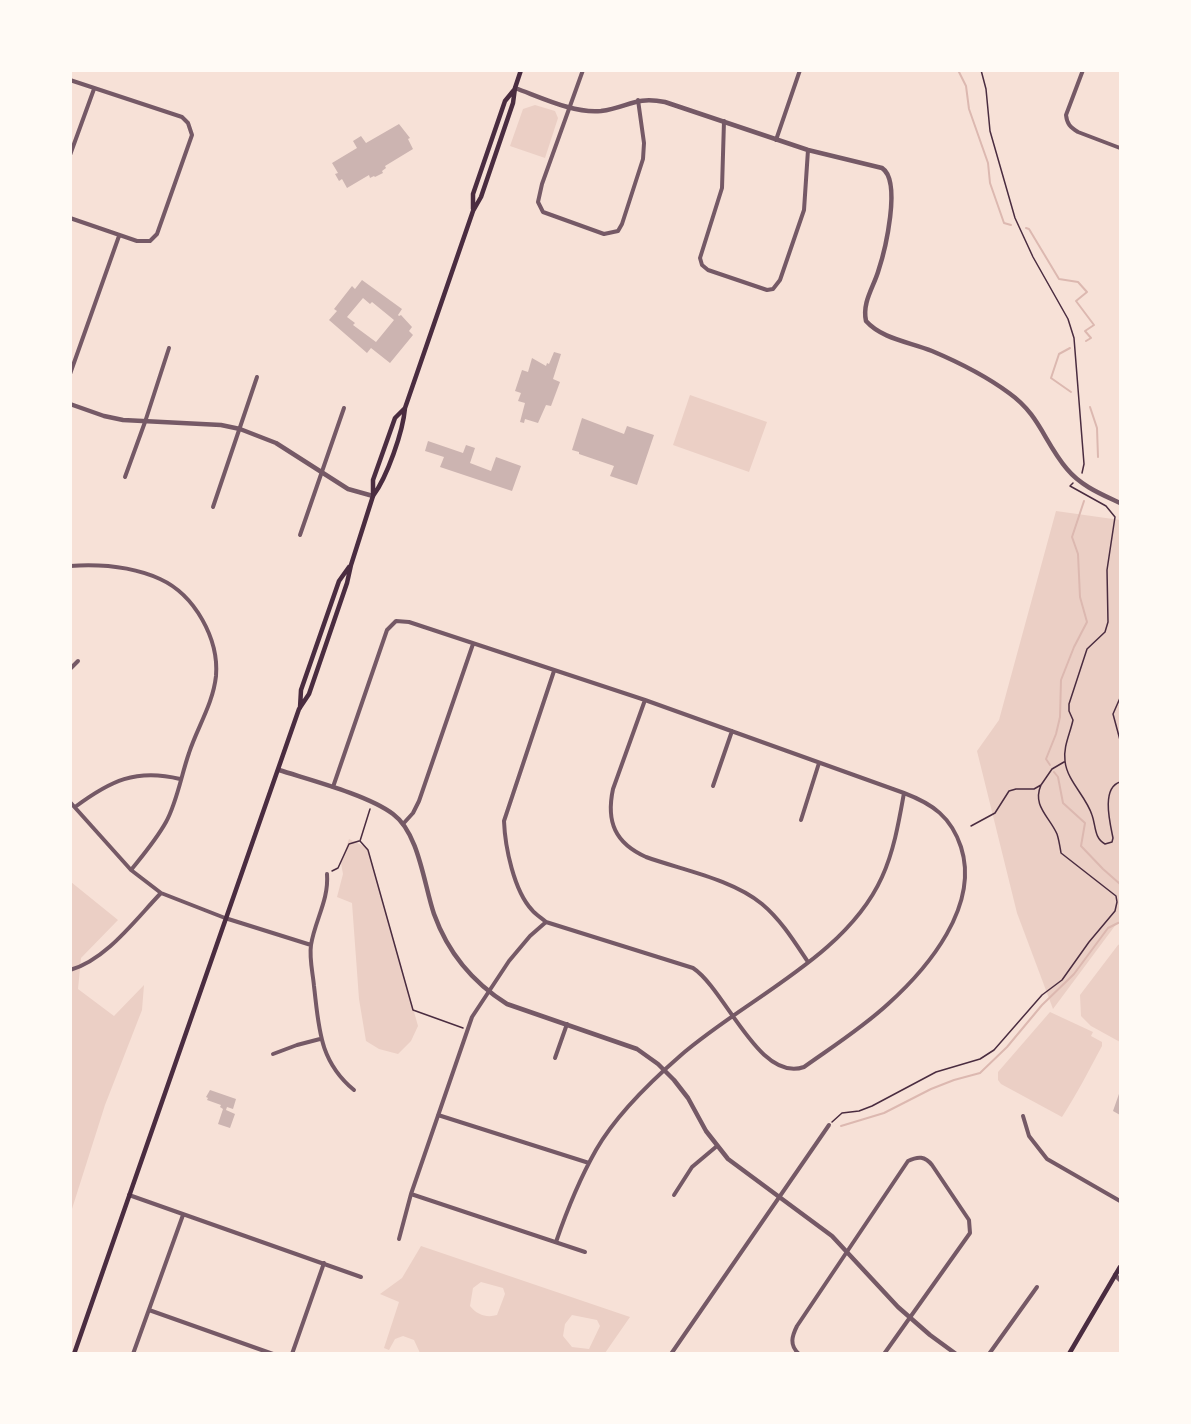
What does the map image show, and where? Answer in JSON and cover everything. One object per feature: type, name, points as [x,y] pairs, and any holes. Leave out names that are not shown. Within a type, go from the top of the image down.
[{"type":"main road","points":[[373,496],[381,485],[404,421],[405,408],[473,211],[481,197],[513,103],[521,70]]},
{"type":"main road","points":[[473,211],[473,194],[505,101],[515,88]]},
{"type":"main road","points":[[299,709],[309,694],[347,583],[373,496],[373,480],[395,418],[405,408]]},
{"type":"main road","points":[[74,1353],[225,918],[279,770],[299,709],[301,690],[339,581],[351,565]]},
{"type":"main road","points":[[1069,1353],[1120,1267]]},
{"type":"street","points":[[583,70],[542,184],[538,202],[543,212],[604,234],[618,231],[643,159],[644,143],[638,100]]},
{"type":"street","points":[[776,140],[800,70]]},
{"type":"street","points":[[1083,70],[1066,115],[1066,122],[1078,132],[1120,148]]},
{"type":"street","points":[[70,80],[182,117],[190,128],[191,141],[157,234],[150,241],[119,236],[70,218]]},
{"type":"street","points":[[515,88],[586,112],[601,111],[638,100],[651,99],[665,102],[808,150],[887,171],[892,189],[886,246],[865,306],[866,321],[881,333],[946,358],[989,380],[1012,395],[1032,413],[1055,453],[1077,479],[1096,492],[1120,503]]},
{"type":"street","points":[[70,155],[94,89]]},
{"type":"street","points":[[724,121],[722,188],[700,258],[702,265],[708,270],[767,290],[773,289],[780,280],[804,210],[808,150]]},
{"type":"street","points":[[70,374],[119,236]]},
{"type":"street","points":[[125,477],[169,348]]},
{"type":"street","points":[[213,507],[257,377]]},
{"type":"street","points":[[70,404],[104,416],[145,422],[221,425],[240,429],[276,443],[348,489],[373,496]]},
{"type":"street","points":[[300,535],[344,408]]},
{"type":"street","points":[[70,566],[104,565],[160,579],[185,598],[202,620],[215,657],[216,676],[210,701],[189,751],[167,821],[131,870]]},
{"type":"street","points":[[333,788],[387,630],[390,624],[402,620],[645,700],[904,793],[932,805],[940,813],[955,833],[965,866],[962,897],[945,935],[912,980],[882,1009],[804,1067],[795,1070],[780,1067],[763,1054],[714,987],[693,968],[546,922],[531,910],[516,883],[504,837],[504,821],[554,671]]},
{"type":"street","points":[[403,824],[413,813],[419,801],[473,644]]},
{"type":"street","points":[[70,669],[78,662]]},
{"type":"street","points":[[645,700],[613,789],[610,804],[611,819],[623,843],[646,857],[731,885],[746,893],[776,917],[808,962]]},
{"type":"street","points":[[713,786],[732,731]]},
{"type":"street","points":[[801,820],[819,763]]},
{"type":"street","points":[[279,770],[372,803],[394,815],[412,839],[442,935],[456,958],[488,992],[507,1004],[637,1049],[665,1070],[688,1098],[706,1131],[728,1159],[832,1236],[910,1318],[956,1353]]},
{"type":"street","points":[[75,807],[120,779],[154,774],[180,779]]},
{"type":"street","points":[[556,1242],[576,1188],[597,1148],[620,1117],[681,1055],[808,962],[852,924],[876,890],[890,858],[904,793]]},
{"type":"street","points":[[70,802],[131,870],[160,893],[225,918],[311,945]]},
{"type":"street","points":[[327,874],[328,888],[311,945],[320,1039],[337,1073],[354,1090]]},
{"type":"street","points":[[70,970],[92,962],[160,893]]},
{"type":"street","points":[[399,1239],[411,1194],[467,1030],[476,1010],[516,953],[546,922]]},
{"type":"street","points":[[555,1058],[567,1024]]},
{"type":"street","points":[[273,1054],[320,1039]]},
{"type":"street","points":[[438,1115],[589,1163]]},
{"type":"street","points":[[1023,1116],[1029,1136],[1047,1159],[1120,1201]]},
{"type":"street","points":[[671,1353],[830,1125]]},
{"type":"street","points":[[674,1195],[692,1167],[717,1146]]},
{"type":"street","points":[[799,1353],[793,1346],[794,1333],[908,1161],[915,1157],[928,1160],[969,1220],[970,1227],[967,1239],[884,1353]]},
{"type":"street","points":[[411,1194],[585,1252]]},
{"type":"street","points":[[129,1195],[362,1277]]},
{"type":"street","points":[[133,1353],[183,1215]]},
{"type":"street","points":[[292,1353],[324,1263]]},
{"type":"street","points":[[1115,1275],[1120,1280]]},
{"type":"street","points":[[989,1353],[1037,1287]]},
{"type":"street","points":[[149,1310],[273,1353]]},
{"type":"path","points":[[981,70],[986,89],[990,131],[1014,218],[1032,257],[1068,319],[1074,338],[1084,464],[1082,474],[1070,486],[1106,506],[1115,517],[1107,570],[1108,622],[1105,632],[1087,649],[1069,704],[1073,720],[1066,743],[1065,762],[1070,776],[1092,815],[1098,837],[1105,844],[1112,842],[1113,838],[1108,814],[1111,789],[1113,785],[1120,782]]},
{"type":"path","points":[[1120,698],[1113,718],[1120,740]]},
{"type":"path","points":[[830,1125],[842,1113],[859,1111],[872,1106],[936,1072],[980,1059],[994,1050],[1042,995],[1062,980],[1115,911],[1116,896],[1061,854],[1057,835],[1040,807],[1037,794],[1041,785],[1052,769],[1065,762]]},
{"type":"path","points":[[970,826],[995,813],[1010,791],[1034,789],[1041,785]]},
{"type":"path","points":[[360,841],[372,803]]},
{"type":"path","points":[[327,874],[338,868],[349,844],[360,841]]},
{"type":"path","points":[[360,841],[368,850],[413,1010],[467,1030]]},
{"type":"shaded area","points":[[535,105],[555,111],[558,118],[545,158],[510,146],[523,109]]},
{"type":"shaded area","points":[[690,395],[767,422],[749,472],[673,445]]},
{"type":"shaded area","points":[[1056,511],[1120,520],[1120,919],[1053,1009],[1017,913],[977,751],[999,720]]},
{"type":"shaded area","points":[[349,839],[368,848],[418,1026],[411,1041],[398,1054],[379,1049],[366,1041],[359,999],[352,903],[337,897],[343,874],[341,863]]},
{"type":"shaded area","points":[[71,882],[118,920],[81,958],[78,989],[114,1016],[144,985],[142,1010],[105,1105],[71,1212]]},
{"type":"shaded area","points":[[1120,944],[1120,1042],[1091,1026],[1081,1016],[1080,995]]},
{"type":"shaded area","points":[[1050,1012],[1093,1032],[1091,1036],[1102,1042],[1078,1091],[1062,1117],[1001,1084],[998,1080],[998,1072]]},
{"type":"shaded area","points":[[421,1246],[630,1317],[605,1353],[420,1353],[414,1340],[403,1336],[395,1339],[389,1350],[384,1348],[399,1302],[380,1294],[402,1278]],"holes":[[[481,1282],[503,1288],[505,1294],[497,1315],[482,1315],[470,1306],[473,1288]],[[572,1315],[597,1320],[600,1326],[589,1349],[572,1347],[563,1336],[565,1324]]]},
{"type":"building","points":[[399,124],[410,138],[408,139],[413,149],[385,166],[383,173],[375,177],[370,178],[369,175],[347,188],[342,179],[339,181],[335,174],[338,173],[332,163],[357,148],[353,141],[361,136],[366,143]]},
{"type":"building","points":[[362,280],[402,309],[398,315],[401,315],[412,327],[409,331],[413,335],[390,363],[371,348],[367,353],[329,320],[337,311],[334,309],[352,286],[355,289]],"holes":[[[363,298],[370,304],[372,302],[394,320],[376,342],[353,325],[355,323],[347,317]]]},
{"type":"building","points":[[554,352],[561,354],[553,379],[560,382],[551,406],[546,405],[538,423],[525,419],[524,423],[520,422],[525,403],[518,401],[521,393],[515,391],[522,370],[528,372],[532,358],[546,366]]},
{"type":"building","points":[[582,418],[624,434],[627,426],[654,435],[637,485],[610,476],[614,466],[572,450]]},
{"type":"building","points":[[428,441],[463,453],[466,445],[475,448],[470,463],[491,471],[496,457],[521,466],[512,491],[440,467],[444,457],[425,451]]},
{"type":"building","points":[[210,1090],[236,1099],[233,1109],[227,1107],[226,1110],[235,1114],[230,1128],[218,1124],[223,1109],[221,1105],[207,1100],[206,1097]]},
{"type":"building","points":[[1120,1091],[1120,1115],[1113,1111]]},
{"type":"waterway","points":[[958,70],[966,86],[969,109],[988,163],[990,183],[1004,223],[1011,225]]},
{"type":"waterway","points":[[1026,228],[1029,229],[1059,279],[1078,282],[1087,292],[1076,301],[1094,325],[1085,331],[1091,338],[1086,341]]},
{"type":"waterway","points":[[1070,348],[1059,354],[1051,378],[1071,392]]},
{"type":"waterway","points":[[1090,407],[1097,428],[1098,457]]},
{"type":"waterway","points":[[1050,765],[1046,759],[1060,717],[1061,680],[1087,622],[1080,597],[1078,554],[1072,537],[1084,501]]},
{"type":"waterway","points":[[1054,772],[1058,777],[1063,803],[1085,823],[1081,846],[1120,884]]},
{"type":"waterway","points":[[841,1126],[884,1113],[931,1089],[980,1073],[1007,1047],[1042,1005],[1074,974],[1108,928],[1120,922]]}]
